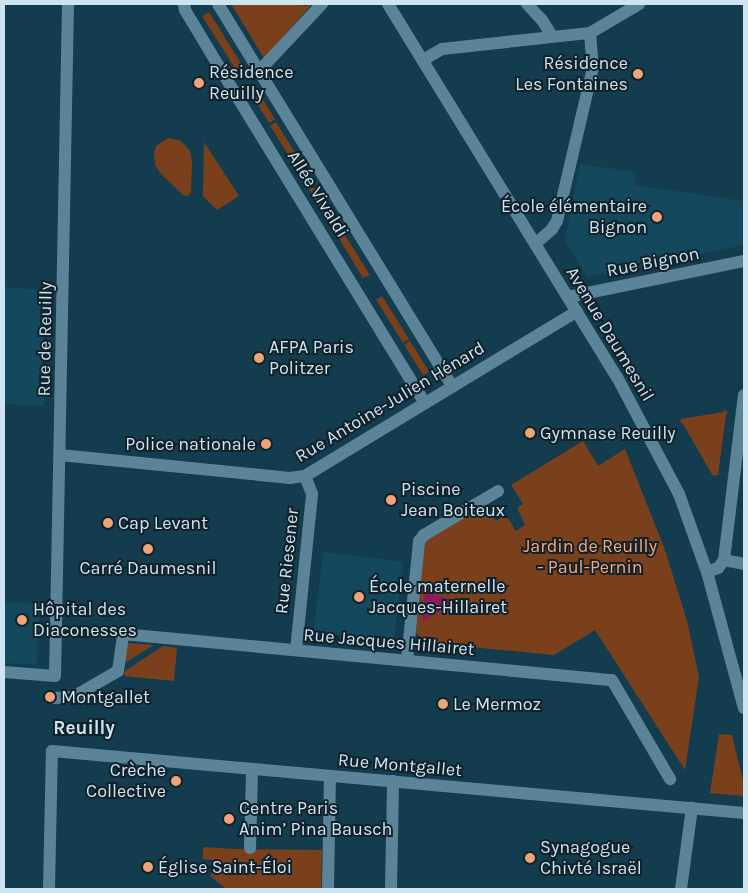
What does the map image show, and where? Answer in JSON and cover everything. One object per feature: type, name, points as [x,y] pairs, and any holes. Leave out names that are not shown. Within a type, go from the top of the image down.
[{"type":"street","name":"Rue de Reuilly","points":[[4,672],[55,676],[68,4]]},
{"type":"street","name":"Allée Vivaldi","points":[[184,4],[185,10],[233,90],[425,403]]},
{"type":"street","name":"Allée Vivaldi","points":[[218,4],[453,387]]},
{"type":"street","points":[[260,70],[322,4]]},
{"type":"street","name":"Avenue Daumesnil","points":[[388,4],[637,411],[677,489],[707,572],[744,708]]},
{"type":"street","points":[[527,4],[542,20],[552,36]]},
{"type":"street","points":[[422,60],[442,49],[590,32],[640,4]]},
{"type":"street","points":[[535,244],[552,229],[557,221],[593,68],[590,32]]},
{"type":"street","name":"Rue Bignon","points":[[568,297],[744,262]]},
{"type":"street","name":"Rue Antoine-Julien Hénard","points":[[60,455],[290,478],[305,476],[577,311]]},
{"type":"street","points":[[707,572],[718,568],[724,560],[740,457],[744,395]]},
{"type":"street","name":"Rue Riesener","points":[[296,650],[312,494],[305,476]]},
{"type":"street","points":[[407,660],[419,541],[424,535],[498,491]]},
{"type":"street","points":[[724,560],[744,564]]},
{"type":"street","name":"Rue Jacques Hillairet","points":[[53,698],[73,697],[118,670],[123,634],[612,680],[670,779]]},
{"type":"street","name":"Rue Montgallet","points":[[48,889],[52,751],[744,813]]},
{"type":"street","points":[[250,848],[252,769]]},
{"type":"street","points":[[328,889],[330,776]]},
{"type":"street","points":[[391,889],[393,781]]},
{"type":"street","points":[[681,889],[692,808]]},
{"type":"shaded area","name":"École élémentaire Bignon","points":[[580,164],[636,172],[634,185],[744,201],[744,245],[587,277],[565,240]]},
{"type":"shaded area","points":[[4,287],[43,290],[40,329],[45,329],[40,380],[45,381],[44,406],[4,404]]},
{"type":"shaded area","name":"École maternelle Jacques-Hillairet","points":[[323,552],[403,562],[394,641],[313,631]]},
{"type":"shaded area","points":[[425,591],[457,602],[422,622]]},
{"type":"shaded area","name":"Hôpital des Diaconesses","points":[[4,602],[40,604],[37,665],[4,663]]},
{"type":"green space","points":[[231,4],[302,4],[304,6],[312,4],[264,58]]},
{"type":"green space","points":[[209,12],[243,66],[236,71],[202,16]]},
{"type":"green space","points":[[255,87],[275,119],[269,123],[249,91]]},
{"type":"green space","points":[[276,122],[303,165],[297,169],[270,126]]},
{"type":"green space","points":[[168,138],[181,141],[190,151],[192,161],[191,192],[188,196],[183,195],[161,174],[155,165],[154,153],[156,146]]},
{"type":"green space","points":[[204,142],[239,196],[217,210],[203,196]]},
{"type":"green space","points":[[315,186],[342,229],[336,233],[309,190]]},
{"type":"green space","points":[[343,232],[370,275],[363,278],[337,235]]},
{"type":"green space","points":[[382,296],[409,339],[403,343],[376,300]]},
{"type":"green space","points":[[410,341],[429,372],[423,375],[404,345]]},
{"type":"green space","points":[[725,410],[728,412],[726,415],[718,475],[713,476],[683,424],[680,422],[681,419],[723,412]]},
{"type":"green space","name":"Jardin de Reuilly - Paul-Pernin","points":[[583,441],[598,466],[625,449],[665,550],[687,621],[699,677],[685,770],[595,630],[554,655],[418,642],[421,637],[416,633],[424,540],[486,504],[496,521],[506,515],[516,531],[525,525],[517,508],[523,504],[511,485]]},
{"type":"green space","points":[[127,643],[154,645],[125,663]]},
{"type":"green space","points":[[163,646],[177,648],[174,681],[124,676],[125,671]]},
{"type":"green space","points":[[719,734],[732,735],[744,785],[744,796],[710,793]]},
{"type":"green space","points":[[203,847],[322,850],[321,889],[226,889],[210,876],[221,861],[203,859]]},
{"type":"place","name":"Résidence Les Fontaines","points":[[638,74]]},
{"type":"place","name":"Résidence Reuilly","points":[[199,83]]},
{"type":"place","name":"École élémentaire Bignon","points":[[657,217]]},
{"type":"place","name":"AFPA Paris Politzer","points":[[259,358]]},
{"type":"place","name":"Gymnase Reuilly","points":[[530,433]]},
{"type":"place","name":"Police nationale","points":[[266,444]]},
{"type":"place","name":"Piscine Jean Boiteux","points":[[391,500]]},
{"type":"place","name":"Cap Levant","points":[[108,523]]},
{"type":"place","name":"Carré Daumesnil","points":[[148,549]]},
{"type":"place","name":"École maternelle Jacques-Hillairet","points":[[359,597]]},
{"type":"place","name":"Hôpital des Diaconesses","points":[[22,620]]},
{"type":"place","name":"Montgallet","points":[[50,697]]},
{"type":"place","name":"Le Mermoz","points":[[443,704]]},
{"type":"place","name":"Crèche Collective","points":[[176,781]]},
{"type":"place","name":"Centre Paris Anim’ Pina Bausch","points":[[229,819]]},
{"type":"place","name":"Synagogue Chivté Israël","points":[[530,858]]},
{"type":"place","name":"Église Saint-Éloi","points":[[148,867]]},
{"type":"district","name":"Reuilly","points":[[84,729]]}]
